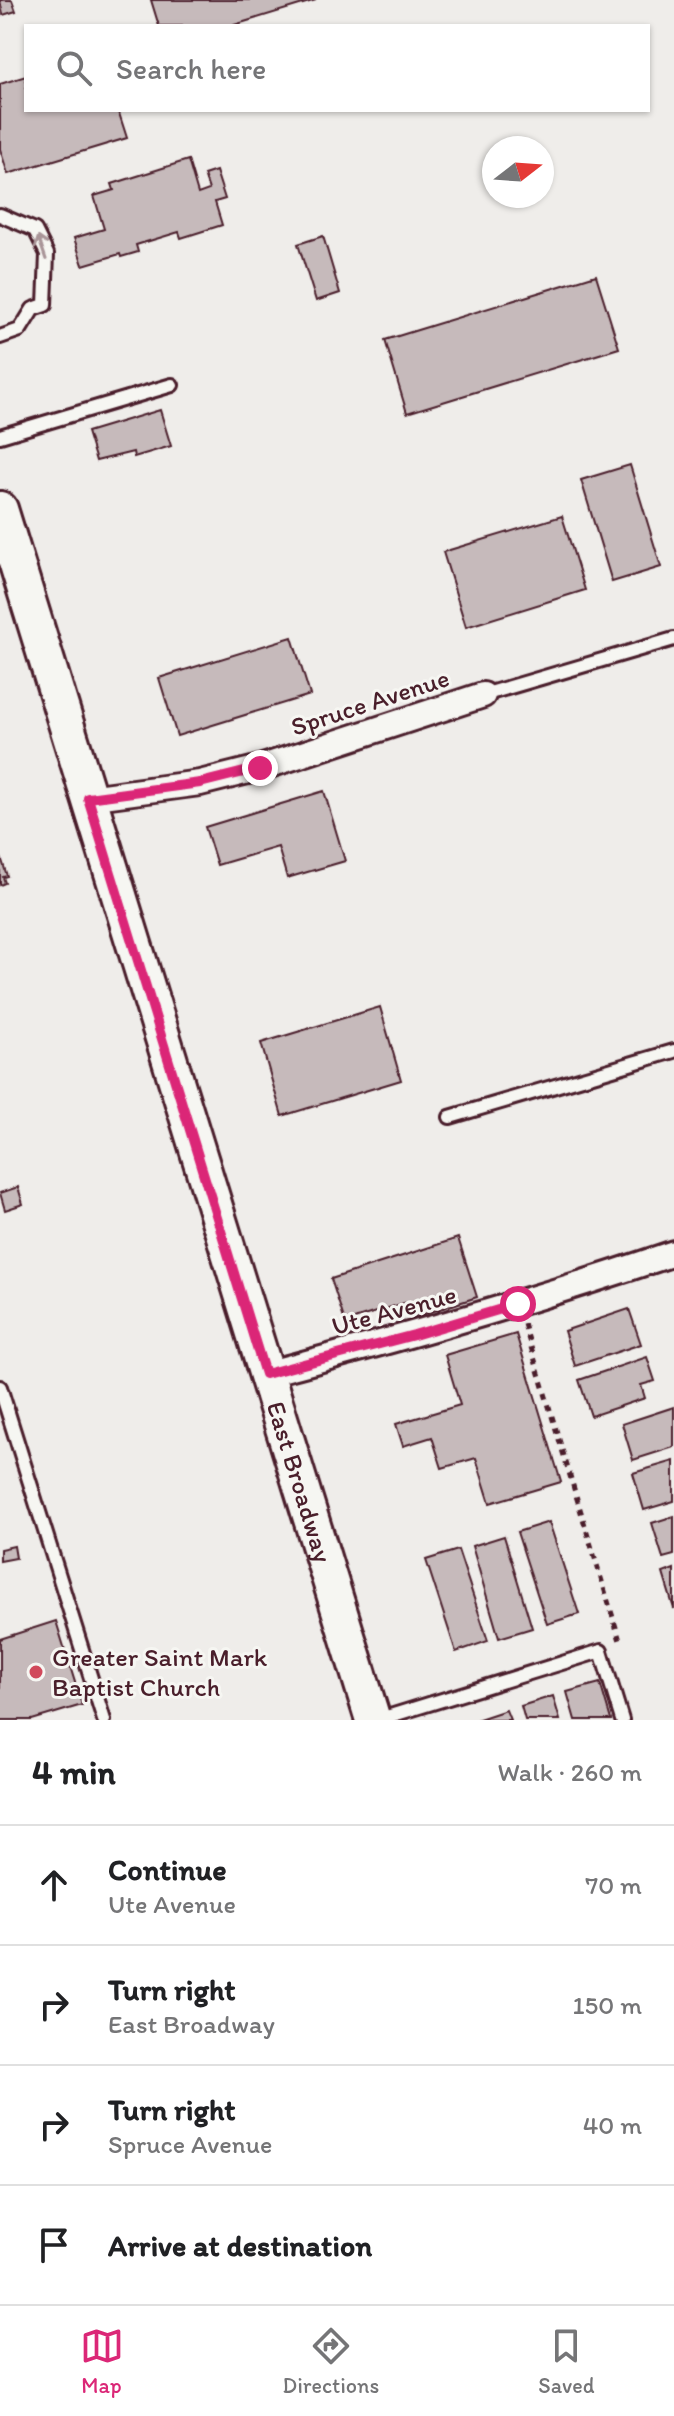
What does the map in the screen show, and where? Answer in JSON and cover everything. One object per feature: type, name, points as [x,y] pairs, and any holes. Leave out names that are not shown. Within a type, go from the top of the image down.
[{"type":"main road","name":"East Broadway","points":[[0,509],[265,1374],[375,1720]]},
{"type":"street","name":"Spruce Avenue","points":[[88,798],[200,783],[260,768],[483,695]]},
{"type":"street","name":"Ute Avenue","points":[[265,1374],[414,1335],[674,1253]]},
{"type":"lane","points":[[0,215],[35,230],[47,254],[45,305],[33,309],[20,330],[0,337]]},
{"type":"lane","points":[[0,436],[172,385]]},
{"type":"lane","points":[[483,695],[674,639]]},
{"type":"lane","points":[[450,1117],[674,1051]]},
{"type":"lane","points":[[0,1387],[104,1720]]},
{"type":"lane","points":[[375,1720],[601,1651],[622,1720]]},
{"type":"path","points":[[518,1304],[622,1646]]},
{"type":"building","points":[[0,0],[12,0],[16,11],[3,15]]},
{"type":"building","points":[[151,0],[316,0],[238,24],[158,24]]},
{"type":"building","points":[[24,77],[24,112],[119,112],[127,138],[8,174],[0,149],[0,84]]},
{"type":"building","points":[[188,160],[198,194],[209,190],[204,175],[216,171],[225,199],[215,202],[222,225],[181,238],[179,232],[136,245],[138,252],[83,265],[74,238],[104,229],[94,196],[114,190],[112,184]]},
{"type":"building","points":[[323,236],[340,293],[316,301],[298,244]]},
{"type":"building","points":[[596,275],[619,348],[407,413],[385,340]]},
{"type":"building","points":[[160,410],[171,446],[134,457],[133,452],[96,461],[87,432]]},
{"type":"building","points":[[630,465],[661,567],[612,582],[581,480]]},
{"type":"building","points":[[562,516],[585,590],[466,627],[443,552]]},
{"type":"building","points":[[292,637],[310,695],[177,736],[159,678]]},
{"type":"building","points":[[324,791],[345,861],[287,878],[278,847],[217,865],[205,827]]},
{"type":"building","points":[[0,854],[7,876],[3,877],[5,883],[0,885]]},
{"type":"building","points":[[380,1007],[401,1080],[282,1116],[261,1043]]},
{"type":"building","points":[[18,1187],[23,1204],[5,1210],[0,1193]]},
{"type":"building","points":[[458,1238],[477,1297],[409,1319],[404,1303],[345,1322],[331,1279]]},
{"type":"building","points":[[629,1309],[641,1344],[575,1366],[564,1331]]},
{"type":"building","points":[[516,1334],[561,1482],[490,1503],[476,1458],[442,1468],[432,1437],[403,1446],[396,1424],[460,1405],[445,1355]]},
{"type":"building","points":[[647,1357],[655,1381],[641,1385],[645,1398],[591,1416],[579,1380]]},
{"type":"building","points":[[674,1407],[674,1447],[633,1460],[622,1424]]},
{"type":"building","points":[[674,1461],[674,1501],[644,1510],[633,1473]]},
{"type":"building","points":[[674,1516],[674,1555],[663,1558],[652,1523]]},
{"type":"building","points":[[549,1522],[579,1614],[547,1624],[517,1532]]},
{"type":"building","points":[[504,1536],[532,1628],[499,1638],[472,1546]]},
{"type":"building","points":[[14,1546],[16,1558],[0,1561],[0,1549]]},
{"type":"building","points":[[458,1550],[488,1641],[456,1652],[426,1560]]},
{"type":"building","points":[[674,1569],[674,1609],[663,1573]]},
{"type":"building","name":"Greater Saint Mark Baptist Church","points":[[56,1621],[82,1705],[32,1720],[0,1720],[0,1639]]},
{"type":"building","points":[[600,1683],[611,1720],[575,1720],[567,1692]]},
{"type":"building","points":[[553,1696],[560,1720],[525,1720],[521,1706]]},
{"type":"building","points":[[506,1710],[510,1720],[476,1720]]},
{"type":"place","name":"Greater Saint Mark Baptist Church","points":[[36,1672]]},
{"type":"route","points":[[260,768],[200,783],[88,798],[265,1374],[518,1304]]}]
